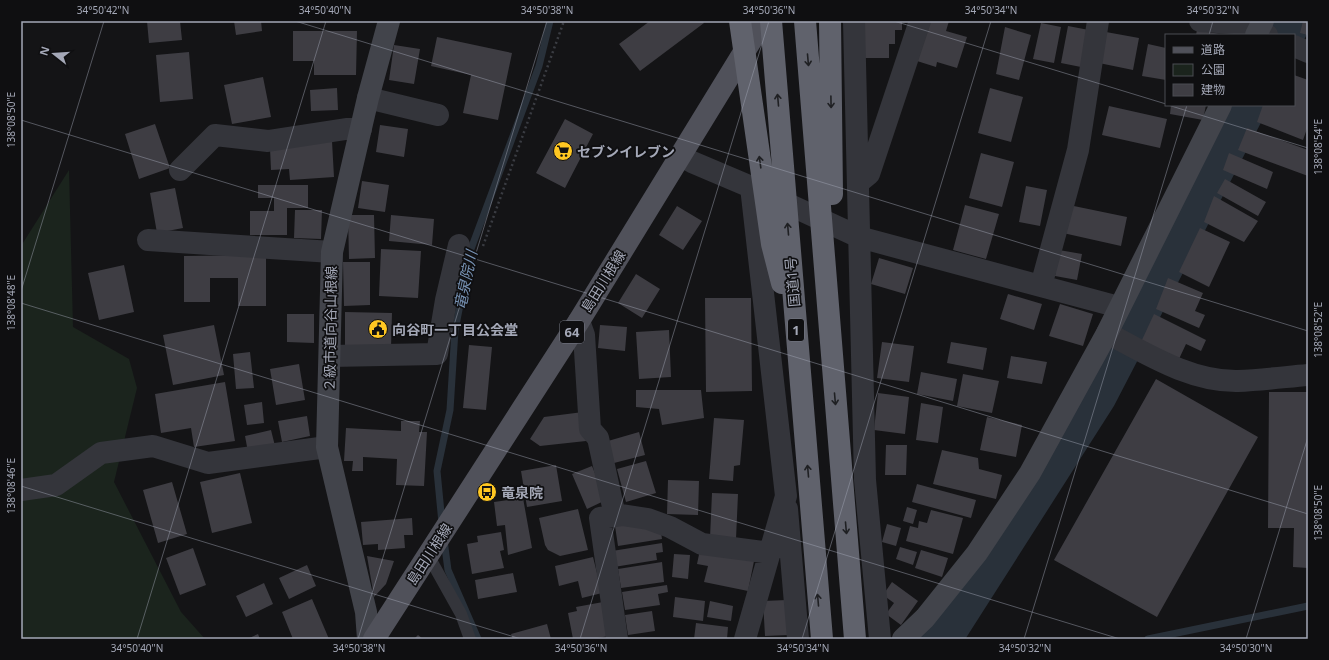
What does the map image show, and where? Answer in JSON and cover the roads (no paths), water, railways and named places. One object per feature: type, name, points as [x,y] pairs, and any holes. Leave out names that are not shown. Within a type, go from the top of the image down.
[{"type":"highway","points":[[740,21],[772,244],[796,336]]},
{"type":"highway","name":"国道1号","points":[[771,21],[822,639]]},
{"type":"highway","points":[[805,21],[855,639]]},
{"type":"highway","points":[[830,21],[833,369]]},
{"type":"main road","name":"島田川根線","points":[[374,639],[579,321],[763,21]]},
{"type":"street","name":"２級市道向谷山根線","points":[[368,639],[366,612],[327,447],[332,252],[368,98],[389,21]]},
{"type":"street","points":[[854,21],[865,480],[880,639]]},
{"type":"street","points":[[858,183],[869,174],[920,21]]},
{"type":"street","points":[[1041,286],[1078,150],[1098,21]]},
{"type":"street","points":[[1200,21],[1234,23],[1261,31]]},
{"type":"street","points":[[368,98],[438,115]]},
{"type":"street","points":[[903,639],[925,618],[977,553],[1030,473],[1107,333],[1220,106]]},
{"type":"street","points":[[180,170],[215,135],[268,141],[346,128],[361,129]]},
{"type":"street","points":[[680,156],[859,237],[1120,307]]},
{"type":"street","points":[[750,188],[786,496],[798,639]]},
{"type":"street","points":[[148,240],[332,252]]},
{"type":"street","points":[[330,356],[437,354],[446,300],[459,245]]},
{"type":"street","points":[[579,321],[584,335],[590,429],[598,438],[616,516]]},
{"type":"street","points":[[1107,333],[1183,370],[1208,377],[1237,381],[1308,375]]},
{"type":"street","points":[[21,490],[56,485],[102,453],[153,446],[208,463],[327,447]]},
{"type":"street","points":[[745,639],[786,496]]},
{"type":"street","points":[[617,639],[600,518],[622,515],[648,519],[670,527],[702,544],[770,552]]},
{"type":"lane","points":[[428,555],[461,614],[470,639]]},
{"type":"waterway","name":"竜泉院川","points":[[442,523],[437,471],[450,410],[455,330],[471,249],[539,66],[550,21]]},
{"type":"waterway","points":[[1284,34],[1291,21]]},
{"type":"waterway","points":[[941,639],[1096,396],[1246,106]]},
{"type":"waterway","name":"竜泉院川","points":[[444,540],[448,570],[478,639]]},
{"type":"waterway","points":[[1148,639],[1308,606]]},
{"type":"place","name":"セブンイレブン","points":[[563,151]]},
{"type":"place","name":"向谷町一丁目公会堂","points":[[378,329]]},
{"type":"place","name":"竜泉院","points":[[487,492]]}]
